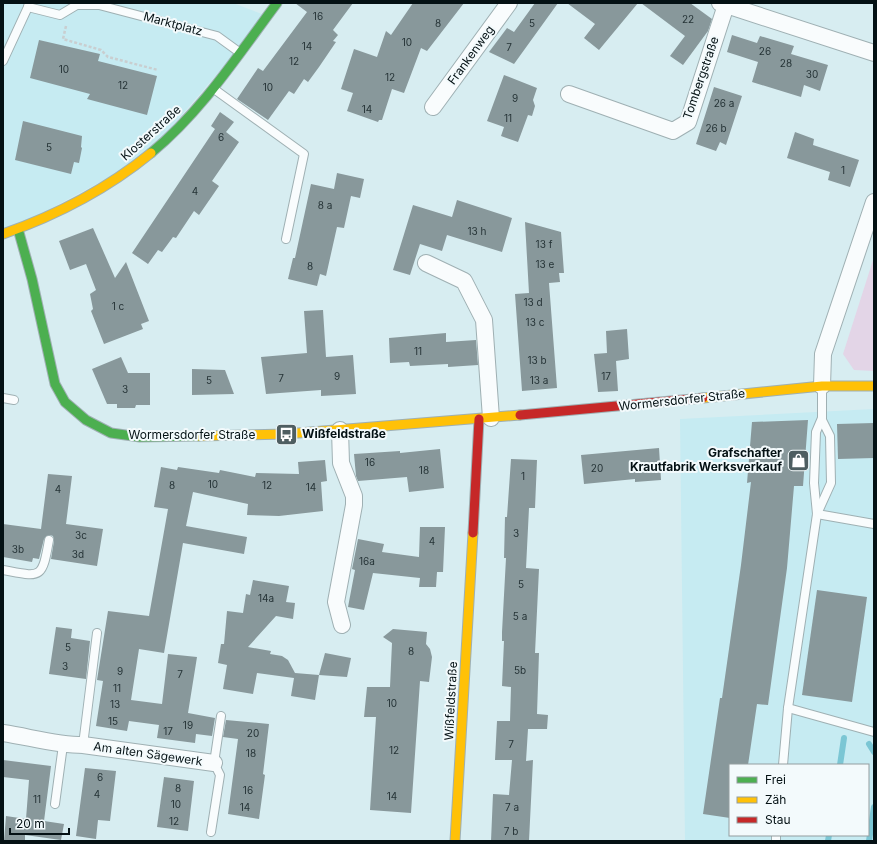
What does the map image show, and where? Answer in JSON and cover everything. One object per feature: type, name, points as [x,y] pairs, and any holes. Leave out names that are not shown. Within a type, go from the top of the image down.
[{"type":"street","name":"Klosterstraße","points":[[3,234],[18,229],[75,203],[117,178],[145,158],[178,128],[213,88],[276,3]]},
{"type":"street","name":"Frankenweg","points":[[433,107],[510,3]]},
{"type":"street","name":"Tombergstraße","points":[[569,94],[673,131],[688,122],[723,4],[874,52]]},
{"type":"street","points":[[822,386],[823,354],[874,202]]},
{"type":"street","name":"Wormersdorfer Straße","points":[[18,229],[32,279],[55,384],[65,402],[86,420],[111,433],[140,437],[286,434],[485,419],[822,386],[874,386]]},
{"type":"street","points":[[426,263],[464,281],[484,320],[485,419]]},
{"type":"street","name":"Wißfeldstraße","points":[[456,841],[485,419]]},
{"type":"street","points":[[340,430],[341,463],[350,485],[354,501],[336,602],[342,625]]},
{"type":"street","name":"Am alten Sägewerk","points":[[3,733],[30,736],[63,745],[83,745],[214,763]]},
{"type":"lane","name":"Marktplatz","points":[[64,13],[79,4],[100,5],[217,36],[239,52]]},
{"type":"lane","points":[[3,61],[28,5],[60,15],[64,13]]},
{"type":"lane","points":[[213,88],[304,154],[286,239]]},
{"type":"lane","points":[[817,514],[831,483],[830,436],[822,420],[822,386]]},
{"type":"lane","points":[[3,398],[14,400]]},
{"type":"lane","points":[[783,764],[788,708],[817,514],[814,483],[816,432],[822,420]]},
{"type":"lane","points":[[817,514],[874,524]]},
{"type":"lane","points":[[3,570],[32,575],[40,571],[44,567],[49,540]]},
{"type":"lane","name":"Am alten Sägewerk","points":[[83,745],[97,633]]},
{"type":"lane","points":[[788,708],[874,732]]},
{"type":"lane","name":"Am alten Sägewerk","points":[[211,832],[220,776],[214,763],[221,716]]},
{"type":"lane","points":[[55,804],[63,745]]},
{"type":"path","points":[[64,13],[66,25],[63,39],[101,50],[108,57],[158,70]]},
{"type":"shaded area","points":[[3,3],[233,3],[267,16],[145,158],[3,234]]},
{"type":"shaded area","points":[[874,257],[874,371],[854,370],[843,354]]},
{"type":"shaded area","points":[[874,409],[874,841],[685,841],[680,419]]},
{"type":"building","points":[[295,3],[353,3],[333,30],[338,35],[333,41],[336,42],[319,67],[308,82],[304,79],[294,94],[289,91],[268,120],[237,99],[258,68],[263,71],[307,12]]},
{"type":"building","points":[[413,3],[464,3],[427,51],[421,48],[404,93],[392,89],[382,120],[379,120],[378,122],[347,111],[353,93],[341,89],[354,49],[377,57],[386,31],[391,35]]},
{"type":"building","points":[[535,3],[558,3],[514,64],[489,52],[507,28],[514,32]]},
{"type":"building","points":[[567,3],[638,3],[599,50],[584,38],[595,24]]},
{"type":"building","points":[[641,3],[690,3],[712,19],[708,31],[683,65],[670,56],[685,36]]},
{"type":"building","points":[[732,35],[757,43],[760,36],[794,46],[791,54],[828,65],[820,91],[804,85],[801,97],[752,82],[758,62],[727,52]]},
{"type":"building","points":[[39,40],[100,54],[98,61],[157,76],[147,115],[87,99],[90,94],[30,78]]},
{"type":"building","points":[[504,75],[537,88],[533,100],[535,106],[532,116],[528,115],[518,142],[501,136],[504,127],[487,121]]},
{"type":"building","points":[[714,87],[742,96],[726,145],[720,142],[716,151],[696,144]]},
{"type":"building","points":[[220,112],[234,122],[226,132],[239,142],[212,181],[219,186],[199,215],[194,211],[176,238],[173,237],[162,252],[158,250],[148,264],[132,253],[215,129],[211,126]]},
{"type":"building","points":[[23,121],[82,136],[82,148],[79,163],[74,162],[71,174],[15,160]]},
{"type":"building","points":[[795,132],[814,139],[813,145],[859,160],[850,187],[828,180],[830,172],[787,158]]},
{"type":"building","points":[[337,173],[364,179],[360,198],[351,196],[344,228],[337,227],[326,276],[320,274],[317,286],[288,279],[293,258],[295,258],[311,184],[334,189]]},
{"type":"building","points":[[457,200],[512,218],[502,252],[447,235],[442,251],[420,244],[410,275],[393,270],[413,205],[452,217]]},
{"type":"building","points":[[525,222],[561,232],[564,273],[559,273],[560,282],[549,283],[557,388],[522,391],[515,294],[529,293]]},
{"type":"building","points":[[93,228],[115,278],[126,262],[149,321],[141,324],[143,329],[104,344],[91,311],[93,309],[90,294],[96,290],[86,264],[70,270],[59,241]]},
{"type":"building","points":[[323,310],[326,357],[353,355],[356,394],[321,396],[321,390],[266,394],[261,357],[307,353],[304,311]]},
{"type":"building","points":[[627,329],[629,359],[616,361],[618,391],[598,392],[594,354],[607,353],[606,331]]},
{"type":"building","points":[[446,333],[446,342],[476,340],[478,365],[448,367],[448,364],[410,366],[409,362],[390,363],[389,338]]},
{"type":"building","points":[[121,357],[128,373],[150,373],[150,405],[136,405],[135,408],[117,408],[117,404],[107,404],[92,369]]},
{"type":"building","points":[[192,369],[225,370],[234,394],[192,395]]},
{"type":"building","points":[[808,420],[803,486],[794,486],[787,568],[768,705],[757,704],[748,764],[729,764],[729,818],[703,814],[720,698],[722,698],[741,565],[751,482],[747,483],[752,422]]},
{"type":"building","points":[[874,423],[874,458],[838,459],[837,424]]},
{"type":"building","points":[[659,448],[661,480],[635,482],[635,479],[584,484],[581,455]]},
{"type":"building","points":[[440,449],[444,488],[409,492],[407,477],[358,481],[356,476],[354,454],[400,451],[400,453]]},
{"type":"building","points":[[511,459],[537,460],[535,508],[529,508],[526,568],[539,569],[535,653],[539,653],[537,714],[548,715],[547,729],[528,729],[526,761],[533,760],[529,841],[491,841],[493,794],[509,795],[512,760],[495,760],[497,721],[510,721],[511,687],[502,686],[504,641],[502,641],[502,632],[506,558],[504,558],[505,517],[507,517]]},
{"type":"building","points":[[325,460],[327,481],[321,482],[323,511],[279,516],[247,515],[248,504],[193,492],[186,526],[247,537],[244,554],[183,543],[164,653],[139,649],[131,700],[162,704],[168,654],[197,657],[188,713],[215,718],[212,736],[196,734],[195,743],[157,738],[159,725],[129,721],[127,731],[96,726],[103,681],[97,680],[108,611],[149,616],[168,509],[154,507],[161,467],[177,470],[178,467],[219,473],[220,470],[255,477],[256,473],[299,474],[298,462]]},
{"type":"building","points":[[48,474],[72,476],[66,524],[103,529],[97,566],[51,559],[54,541],[53,536],[50,535],[44,539],[39,559],[33,558],[32,562],[3,557],[3,524],[41,529]]},
{"type":"building","points":[[420,527],[445,527],[443,572],[437,572],[436,587],[419,587],[420,578],[373,573],[364,610],[348,607],[355,570],[352,569],[358,539],[384,544],[382,552],[419,557]]},
{"type":"building","points":[[253,580],[289,586],[286,602],[295,603],[293,619],[276,616],[248,647],[271,651],[270,654],[282,656],[288,660],[295,673],[319,675],[315,700],[291,696],[294,678],[257,673],[253,694],[223,689],[227,665],[218,663],[221,644],[224,644],[227,611],[243,613],[246,594],[250,595]]},
{"type":"building","points":[[817,590],[867,597],[852,702],[802,695]]},
{"type":"building","points":[[56,627],[72,629],[71,638],[90,641],[86,679],[49,674]]},
{"type":"building","points":[[393,629],[427,632],[426,644],[430,649],[432,657],[429,682],[420,681],[411,813],[370,810],[376,717],[364,717],[367,687],[390,687],[392,643],[383,637]]},
{"type":"building","points":[[325,653],[351,658],[347,677],[319,675]]},
{"type":"building","points":[[226,720],[269,724],[263,774],[265,775],[259,819],[228,814],[238,739],[223,737]]},
{"type":"building","points":[[3,760],[51,766],[44,821],[64,824],[61,840],[25,835],[25,841],[4,841],[6,816],[26,819],[29,780],[3,777]]},
{"type":"building","points":[[85,768],[116,771],[110,821],[98,820],[96,839],[76,836]]},
{"type":"building","points":[[164,777],[194,781],[188,831],[157,827]]},
{"type":"waterway","points":[[840,764],[844,738]]},
{"type":"waterway","points":[[869,744],[874,752]]},
{"type":"waterway","points":[[869,841],[874,807]]},
{"type":"waterway","points":[[828,841],[829,836]]},
{"type":"traffic: fast","points":[[151,153],[169,137],[203,101],[277,3]]},
{"type":"traffic: fast","points":[[18,229],[32,279],[55,384],[65,402],[86,420],[111,433],[140,437],[199,436]]},
{"type":"traffic: slow","points":[[3,234],[23,227],[81,200],[117,178],[151,153]]},
{"type":"traffic: slow","points":[[703,398],[822,386],[874,386]]},
{"type":"traffic: slow","points":[[199,436],[286,434],[520,415]]},
{"type":"traffic: slow","points":[[455,841],[473,533]]},
{"type":"traffic: jam","points":[[520,415],[703,398]]},
{"type":"traffic: jam","points":[[473,533],[479,419]]},
{"type":"place","name":"Wißfeldstraße","points":[[286,434]]},
{"type":"place","name":"Grafschafter Krautfabrik Werksverkauf","points":[[798,460]]}]
